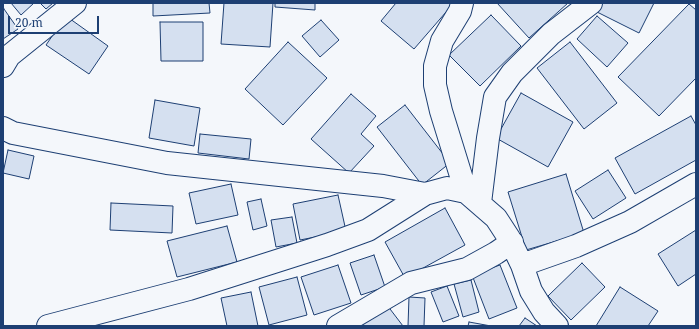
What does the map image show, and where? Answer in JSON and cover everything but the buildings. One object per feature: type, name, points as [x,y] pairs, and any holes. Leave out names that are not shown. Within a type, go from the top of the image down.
[{"type":"street","points":[[3,66],[9,56],[75,3]]},
{"type":"street","points":[[462,3],[460,11],[442,41],[435,66],[435,85],[440,111],[473,198]]},
{"type":"street","points":[[473,198],[488,138],[495,97],[512,73],[551,34],[592,3]]},
{"type":"street","points":[[3,128],[13,133],[167,163],[383,186],[425,194]]},
{"type":"street","points":[[522,265],[576,246],[630,222],[696,184]]},
{"type":"street","points":[[48,326],[189,289],[327,245],[368,230],[425,194],[447,188],[473,198],[496,218],[512,242],[531,291],[544,312],[557,326]]},
{"type":"street","points":[[338,326],[411,283],[467,268],[496,253],[512,242]]}]
